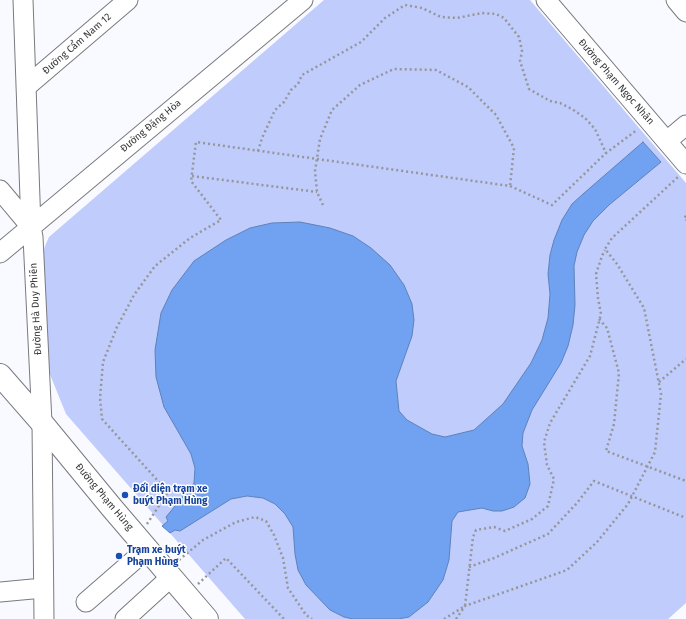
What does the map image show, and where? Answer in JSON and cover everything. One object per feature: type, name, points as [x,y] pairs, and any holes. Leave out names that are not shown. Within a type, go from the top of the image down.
[{"type":"main road","name":"Đường Phạm Hùng","points":[[0,375],[142,543],[175,569],[186,595],[207,619]]},
{"type":"street","name":"Đường Hà Duy Phiên","points":[[23,0],[31,227],[33,237],[42,423],[44,619]]},
{"type":"street","name":"Đường Cẩm Nam 12","points":[[26,87],[128,0]]},
{"type":"street","name":"Đường Đặng Hòa","points":[[0,253],[303,0]]},
{"type":"street","name":"Đường Phạm Ngọc Nhân","points":[[546,0],[667,141],[683,169]]},
{"type":"street","points":[[676,0],[686,12]]},
{"type":"street","points":[[667,141],[686,125]]},
{"type":"street","points":[[0,190],[31,227]]},
{"type":"street","points":[[86,602],[142,543]]},
{"type":"street","points":[[125,619],[175,569]]},
{"type":"street","points":[[0,592],[43,588]]},
{"type":"path","points":[[258,151],[262,138],[275,110],[284,102],[291,90],[298,84],[302,75],[361,42],[385,18],[405,5],[422,8],[441,17],[457,18],[482,13],[496,14],[504,18],[518,37],[522,51],[520,61],[528,89],[550,101],[572,108],[585,118],[595,129],[606,153]]},
{"type":"path","points":[[323,205],[317,192],[315,171],[320,139],[332,110],[360,85],[394,69],[436,70],[468,87],[496,115],[514,148],[510,186]]},
{"type":"path","points":[[142,543],[153,518],[168,492],[102,419],[100,398],[103,362],[117,327],[134,296],[155,266],[190,238],[221,220],[191,181],[196,142],[510,186],[552,205],[606,153],[649,120]]},
{"type":"path","points":[[456,619],[465,606],[473,537],[476,530],[494,528],[505,531],[532,519],[548,506],[554,479],[547,465],[544,442],[550,423],[590,356],[601,314],[596,274],[605,249],[612,238],[683,169]]},
{"type":"path","points":[[192,176],[317,192]]},
{"type":"path","points":[[686,216],[684,218],[686,220]]},
{"type":"path","points":[[444,619],[465,606],[567,570],[597,542],[628,504],[655,452],[661,394],[644,308],[617,264],[605,249]]},
{"type":"path","points":[[599,319],[607,328],[619,373],[614,424],[606,451],[686,481]]},
{"type":"path","points":[[659,382],[686,359]]},
{"type":"path","points":[[469,567],[494,558],[548,534],[577,503],[594,481],[686,518]]},
{"type":"path","points":[[175,569],[203,540],[236,522],[255,517],[266,521],[274,535],[283,558],[288,588],[306,615],[312,619]]},
{"type":"path","points":[[186,595],[226,558],[284,619]]},
{"type":"shaded area","points":[[324,0],[530,0],[686,183],[686,603],[668,619],[245,619],[66,414],[49,372],[45,344],[42,257],[49,237]]},
{"type":"water","points":[[643,142],[661,162],[609,205],[593,221],[584,235],[577,252],[574,266],[575,305],[573,325],[568,346],[561,363],[532,410],[523,433],[522,446],[528,464],[530,484],[525,498],[514,507],[502,511],[493,511],[482,508],[458,512],[452,521],[449,560],[443,580],[428,602],[409,617],[398,619],[353,619],[344,617],[330,610],[306,585],[298,570],[293,527],[285,514],[275,504],[263,498],[247,496],[231,499],[180,531],[175,530],[170,533],[162,526],[168,521],[166,517],[194,483],[195,468],[191,454],[164,407],[156,377],[155,350],[161,313],[172,290],[194,261],[226,240],[250,228],[272,223],[300,222],[330,228],[353,236],[371,248],[390,265],[404,285],[412,304],[414,320],[412,336],[396,381],[399,411],[407,420],[432,434],[445,437],[474,430],[503,404],[531,363],[542,340],[548,318],[550,294],[548,274],[550,255],[562,220],[572,204]]},
{"type":"place","name":"Đối diện trạm xe buýt Phạm Hùng","points":[[125,495]]},
{"type":"place","name":"Trạm xe buýt Phạm Hùng","points":[[119,556]]}]
